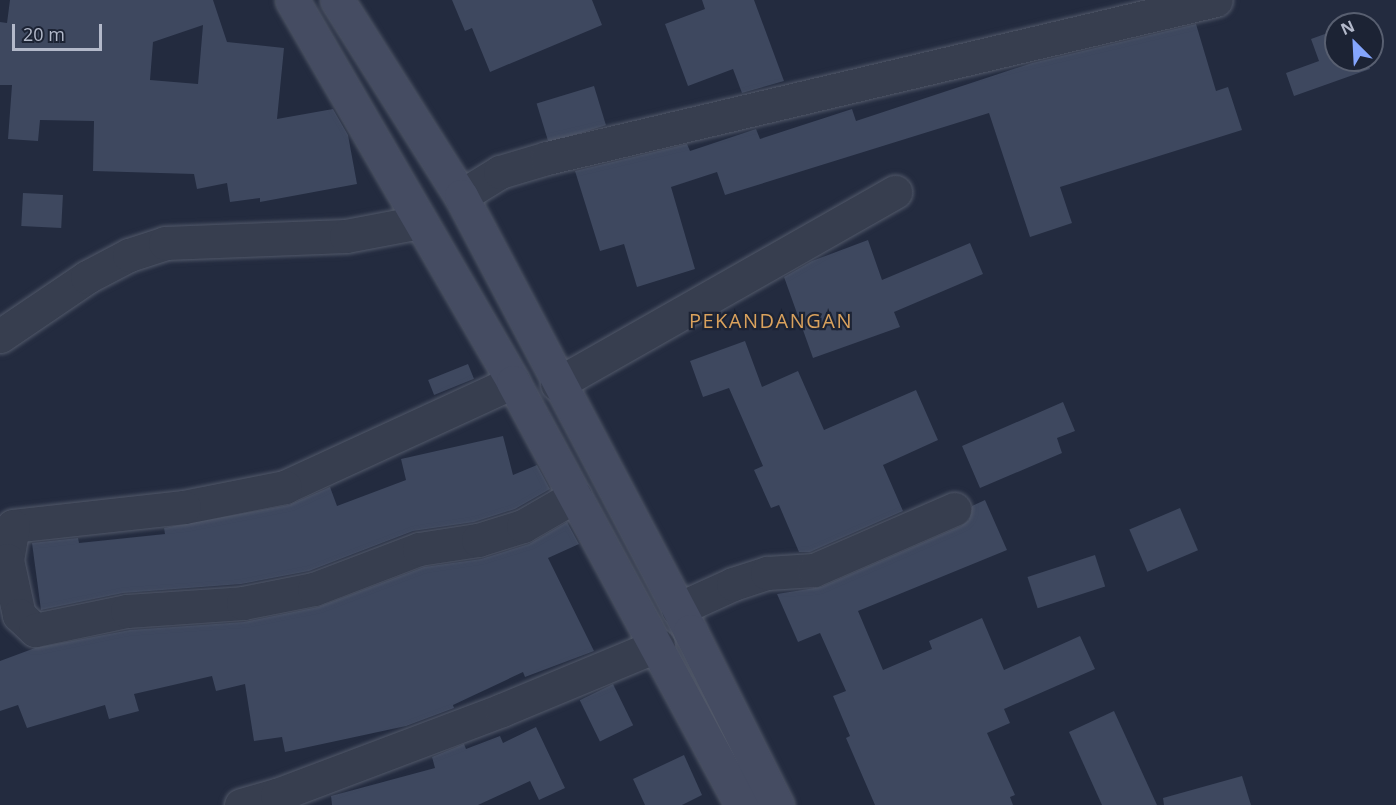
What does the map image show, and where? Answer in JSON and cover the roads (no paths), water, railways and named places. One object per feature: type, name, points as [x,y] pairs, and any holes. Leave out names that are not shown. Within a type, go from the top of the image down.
[{"type":"main road","points":[[292,0],[513,382],[575,496],[652,648],[741,805]]},
{"type":"main road","points":[[337,0],[570,376],[777,805]]},
{"type":"main road","points":[[420,222],[460,196]]},
{"type":"street","points":[[460,196],[501,172],[547,158],[1215,0]]},
{"type":"street","points":[[570,376],[895,192]]},
{"type":"street","points":[[0,336],[87,277],[129,255],[165,243],[346,236],[420,222]]},
{"type":"street","points":[[513,382],[285,487],[184,507],[13,526],[7,560],[18,615],[35,630],[127,611],[243,603],[314,589],[419,549],[478,540],[524,526],[575,496]]},
{"type":"street","points":[[683,607],[733,584],[767,573],[814,570],[954,509]]},
{"type":"street","points":[[240,805],[277,795],[502,710],[652,648]]},
{"type":"district","name":"PEKANDANGAN","points":[[771,320]]}]
